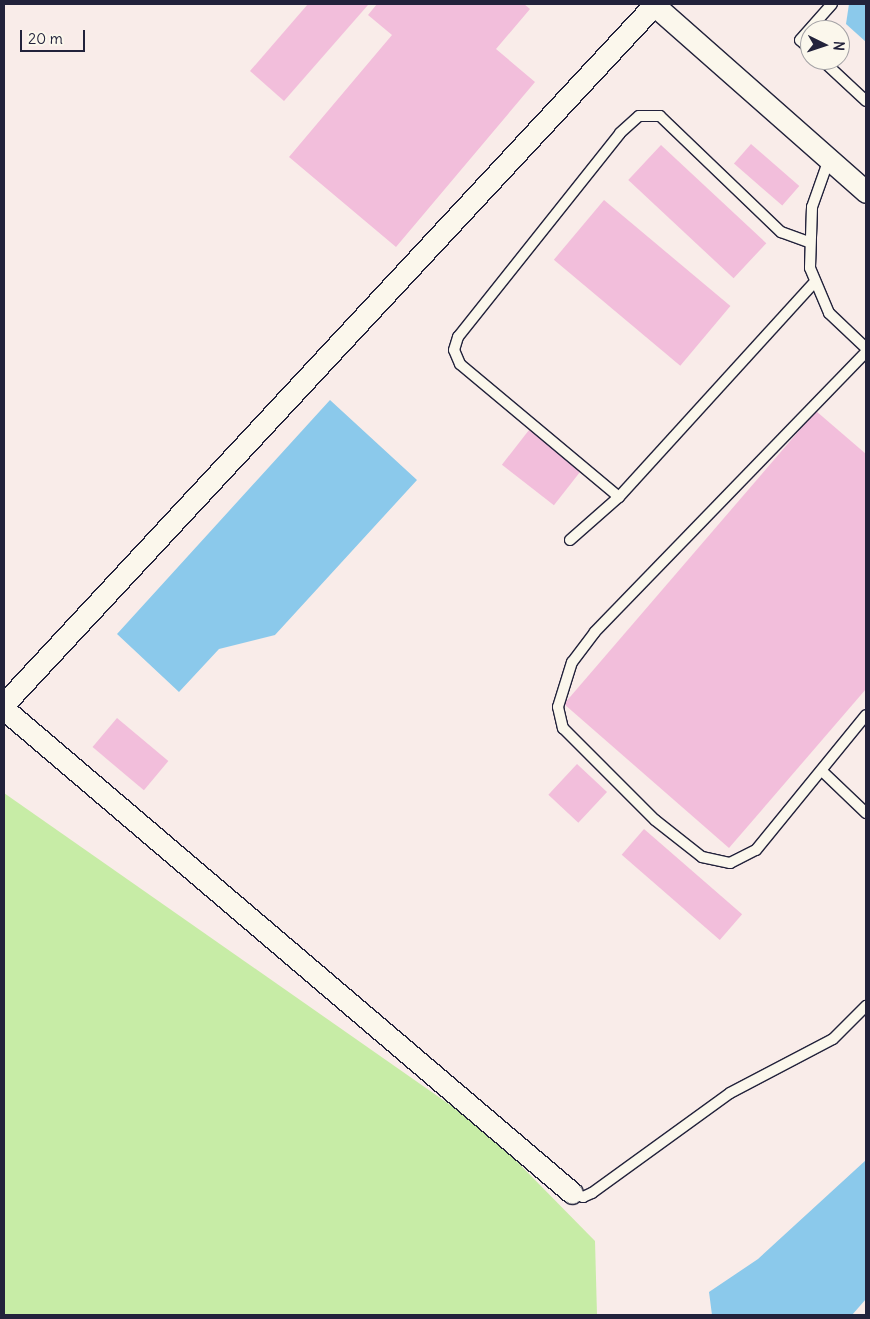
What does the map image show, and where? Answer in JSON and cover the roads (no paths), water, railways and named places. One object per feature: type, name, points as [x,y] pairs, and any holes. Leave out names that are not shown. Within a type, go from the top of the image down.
[{"type":"street","points":[[4,704],[654,4],[866,192]]},
{"type":"street","points":[[4,709],[572,1193]]},
{"type":"lane","points":[[818,20],[832,4]]},
{"type":"lane","points":[[833,70],[866,101]]},
{"type":"lane","points":[[619,497],[460,364],[454,350],[458,337],[620,133],[639,116],[660,116],[781,232],[809,242]]},
{"type":"lane","points":[[829,159],[812,206],[809,242],[814,282],[829,313],[866,350],[595,632],[572,662],[559,692],[559,719],[577,743],[655,820],[712,860],[730,863],[748,858],[822,771],[866,715]]},
{"type":"lane","points":[[570,540],[619,497],[814,282]]},
{"type":"lane","points":[[822,771],[866,813]]},
{"type":"lane","points":[[572,1193],[583,1197],[592,1193],[730,1093],[833,1039],[866,1006]]},
{"type":"water","points":[[849,4],[866,4],[866,42],[850,28],[850,20],[847,20]]},
{"type":"water","points":[[330,400],[417,480],[275,635],[219,649],[179,692],[117,634]]},
{"type":"water","points":[[866,1160],[866,1299],[852,1315],[712,1315],[709,1292],[758,1259]]}]
